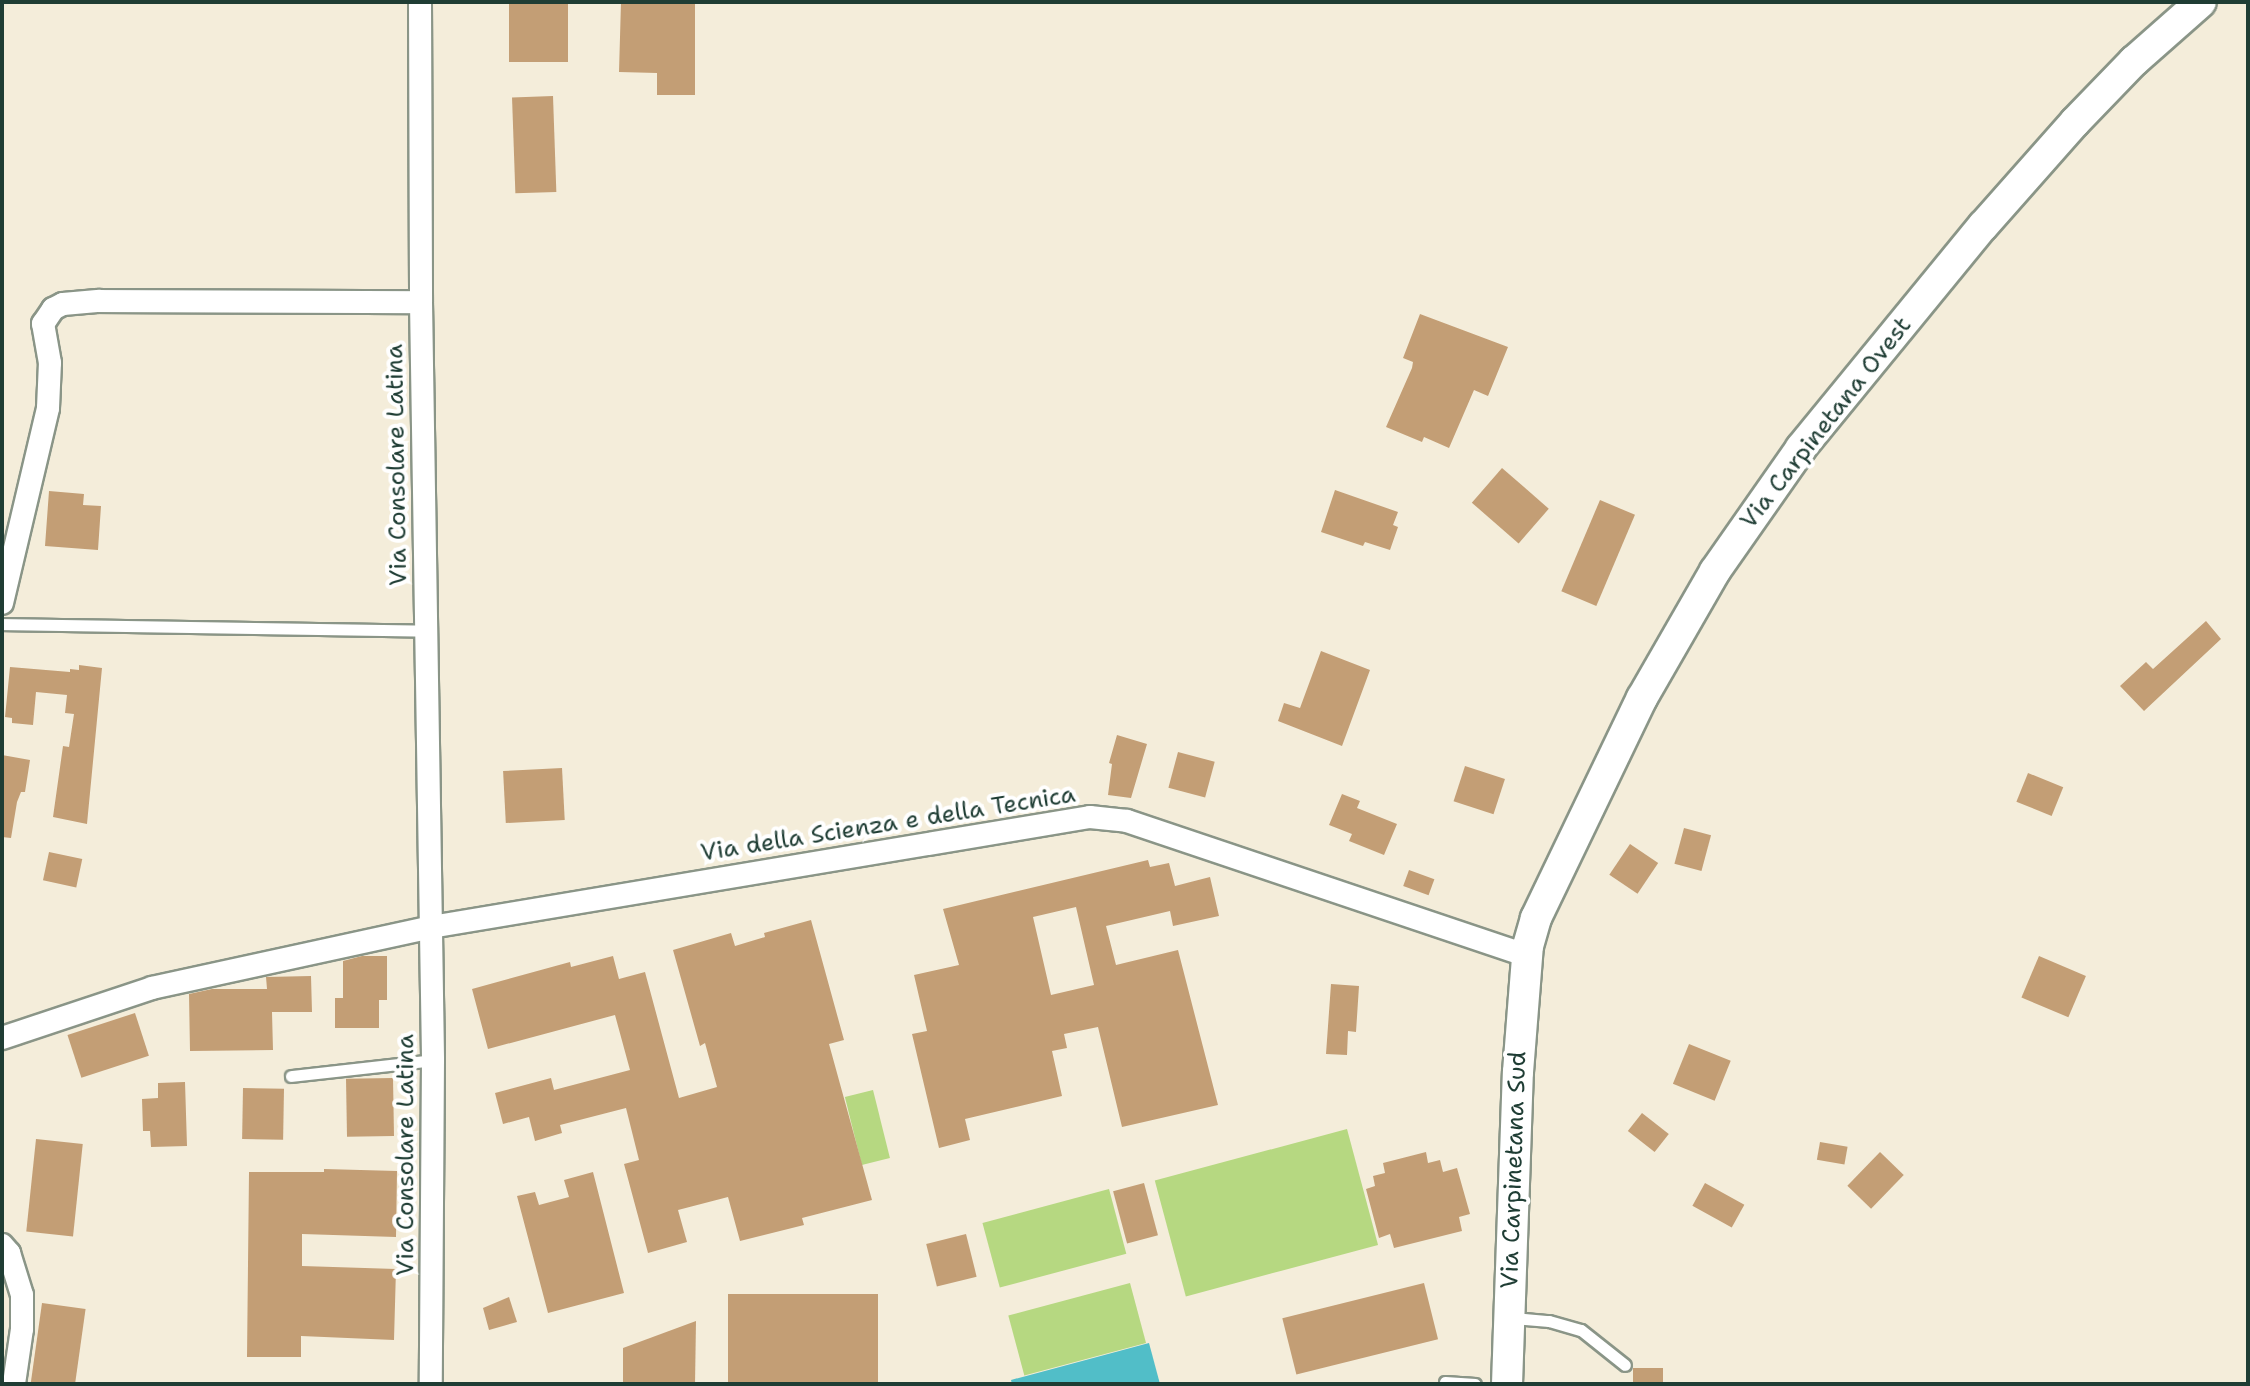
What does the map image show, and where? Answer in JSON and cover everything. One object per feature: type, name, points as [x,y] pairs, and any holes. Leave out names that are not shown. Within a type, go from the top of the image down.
[{"type":"main road","name":"Via Carpinetana Ovest","points":[[1526,955],[1536,918],[1642,698],[1694,605],[1765,496],[2019,185],[2115,80],[2201,2]]},
{"type":"main road","name":"Via Carpinetana Sud","points":[[1507,1384],[1526,955]]},
{"type":"street","name":"Via Consolare Latina","points":[[420,2],[425,631],[433,1069],[431,1384]]},
{"type":"street","points":[[2,603],[46,421],[50,363],[43,324],[53,309],[63,304],[100,301],[421,302]]},
{"type":"street","name":"Via della Scienza e della Tecnica","points":[[431,927],[1074,818],[1117,818],[1526,955]]},
{"type":"street","points":[[2,1038],[152,988],[431,927]]},
{"type":"street","points":[[2,1245],[9,1253],[22,1295],[14,1384]]},
{"type":"lane","points":[[2,624],[425,631]]},
{"type":"lane","points":[[291,1076],[433,1069]]},
{"type":"lane","points":[[1508,1318],[1549,1321],[1581,1330],[1625,1365]]},
{"type":"lane","points":[[1445,1382],[1475,1384]]},
{"type":"green space","points":[[873,1090],[890,1158],[862,1165],[845,1097]]},
{"type":"green space","points":[[1347,1129],[1378,1245],[1186,1296],[1155,1181]]},
{"type":"green space","points":[[1109,1189],[1126,1254],[1000,1288],[982,1223]]},
{"type":"green space","points":[[1130,1283],[1146,1343],[1024,1375],[1008,1316]]},
{"type":"water","points":[[1149,1343],[1160,1384],[1012,1384],[1011,1380]]},
{"type":"building","points":[[509,2],[568,2],[568,62],[509,62]]},
{"type":"building","points":[[621,2],[695,2],[695,95],[657,95],[657,73],[619,72]]},
{"type":"building","points":[[553,96],[556,192],[515,193],[512,97]]},
{"type":"building","points":[[1420,314],[1508,347],[1488,396],[1474,390],[1449,448],[1424,437],[1422,442],[1386,427],[1412,368],[1413,362],[1403,358]]},
{"type":"building","points":[[1502,468],[1549,509],[1519,543],[1472,503]]},
{"type":"building","points":[[1335,490],[1398,512],[1393,525],[1398,527],[1390,550],[1365,542],[1363,546],[1321,532]]},
{"type":"building","points":[[49,491],[84,494],[83,505],[101,506],[98,550],[45,546]]},
{"type":"building","points":[[1600,500],[1635,515],[1596,606],[1561,591]]},
{"type":"building","points":[[2206,621],[2221,639],[2144,711],[2120,686],[2146,662],[2153,669]]},
{"type":"building","points":[[1321,651],[1370,670],[1342,746],[1278,721],[1284,703],[1300,708]]},
{"type":"building","points":[[79,665],[102,668],[87,824],[53,817],[63,746],[69,747],[74,714],[65,713],[67,695],[36,692],[33,725],[12,723],[12,718],[5,717],[10,667],[70,672],[70,669],[79,670]]},
{"type":"building","points":[[1117,735],[1147,744],[1131,798],[1108,795],[1112,764],[1109,763]]},
{"type":"building","points":[[1178,752],[1215,762],[1205,798],[1168,788]]},
{"type":"building","points":[[2,755],[30,760],[25,792],[21,792],[17,802],[11,838],[2,837]]},
{"type":"building","points":[[1465,766],[1505,779],[1494,814],[1454,801]]},
{"type":"building","points":[[562,768],[565,820],[506,823],[503,771]]},
{"type":"building","points":[[2028,773],[2063,787],[2052,816],[2016,802]]},
{"type":"building","points":[[1342,794],[1360,801],[1357,808],[1397,824],[1384,855],[1349,841],[1352,834],[1329,825]]},
{"type":"building","points":[[1684,828],[1711,835],[1701,871],[1674,864]]},
{"type":"building","points":[[1630,844],[1658,863],[1637,894],[1609,875]]},
{"type":"building","points":[[49,852],[82,859],[76,887],[43,880]]},
{"type":"building","points":[[1148,860],[1150,867],[1169,863],[1175,886],[1210,877],[1219,916],[1173,926],[1170,911],[1106,926],[1116,965],[1178,950],[1218,1105],[1122,1127],[1098,1027],[1064,1034],[1067,1048],[1052,1051],[1062,1096],[965,1119],[970,1140],[939,1148],[912,1034],[927,1031],[914,975],[959,965],[943,909]],"holes":[[[1076,907],[1094,985],[1051,995],[1033,917]]]},
{"type":"building","points":[[1409,870],[1434,879],[1429,895],[1403,886]]},
{"type":"building","points":[[811,920],[844,1040],[829,1044],[872,1200],[802,1218],[804,1225],[740,1241],[728,1197],[678,1210],[687,1242],[648,1253],[624,1164],[639,1160],[626,1108],[560,1125],[562,1133],[535,1141],[529,1117],[503,1124],[495,1093],[551,1078],[554,1090],[630,1070],[615,1015],[488,1049],[472,989],[570,962],[571,967],[613,956],[619,979],[645,972],[679,1098],[717,1087],[705,1043],[700,1046],[673,950],[731,933],[735,946],[765,937],[764,933]]},
{"type":"building","points":[[362,956],[387,956],[387,1000],[379,1000],[379,1028],[335,1028],[335,998],[343,998],[343,961]]},
{"type":"building","points":[[2039,956],[2086,976],[2068,1017],[2021,997]]},
{"type":"building","points":[[311,976],[312,1012],[272,1012],[273,1050],[190,1051],[189,994],[212,989],[267,989],[266,977]]},
{"type":"building","points":[[1331,984],[1359,986],[1356,1032],[1348,1031],[1347,1055],[1326,1054]]},
{"type":"building","points":[[135,1013],[149,1056],[81,1078],[67,1035]]},
{"type":"building","points":[[1689,1044],[1731,1061],[1715,1101],[1673,1084]]},
{"type":"building","points":[[393,1078],[394,1136],[347,1137],[346,1079]]},
{"type":"building","points":[[185,1082],[187,1146],[151,1147],[150,1131],[143,1131],[142,1099],[158,1098],[158,1083]]},
{"type":"building","points":[[243,1088],[284,1089],[283,1140],[242,1139]]},
{"type":"building","points":[[1642,1113],[1669,1134],[1655,1152],[1628,1131]]},
{"type":"building","points":[[36,1139],[83,1144],[73,1236],[26,1231]]},
{"type":"building","points":[[1820,1142],[1848,1147],[1844,1165],[1817,1160]]},
{"type":"building","points":[[1426,1152],[1428,1163],[1440,1160],[1443,1172],[1457,1168],[1470,1214],[1459,1217],[1462,1231],[1394,1248],[1390,1234],[1379,1238],[1366,1189],[1375,1186],[1373,1176],[1385,1173],[1383,1163]]},
{"type":"building","points":[[1880,1152],[1904,1175],[1871,1209],[1847,1186]]},
{"type":"building","points":[[324,1169],[397,1171],[396,1237],[302,1234],[302,1266],[396,1269],[394,1340],[301,1336],[301,1357],[247,1357],[249,1172],[324,1172]]},
{"type":"building","points":[[593,1172],[624,1293],[548,1313],[517,1196],[535,1192],[539,1205],[569,1197],[564,1180]]},
{"type":"building","points":[[1144,1183],[1158,1235],[1127,1243],[1113,1191]]},
{"type":"building","points":[[1705,1183],[1744,1205],[1732,1228],[1692,1206]]},
{"type":"building","points":[[966,1234],[977,1277],[937,1287],[926,1244]]},
{"type":"building","points":[[1424,1283],[1438,1339],[1296,1375],[1282,1318]]},
{"type":"building","points":[[728,1294],[878,1294],[878,1384],[728,1384]]},
{"type":"building","points":[[509,1297],[517,1322],[489,1330],[483,1308]]},
{"type":"building","points":[[42,1303],[86,1309],[75,1384],[31,1384]]},
{"type":"building","points":[[696,1321],[695,1384],[623,1384],[623,1348]]},
{"type":"building","points":[[1633,1368],[1663,1368],[1663,1384],[1633,1384]]}]
